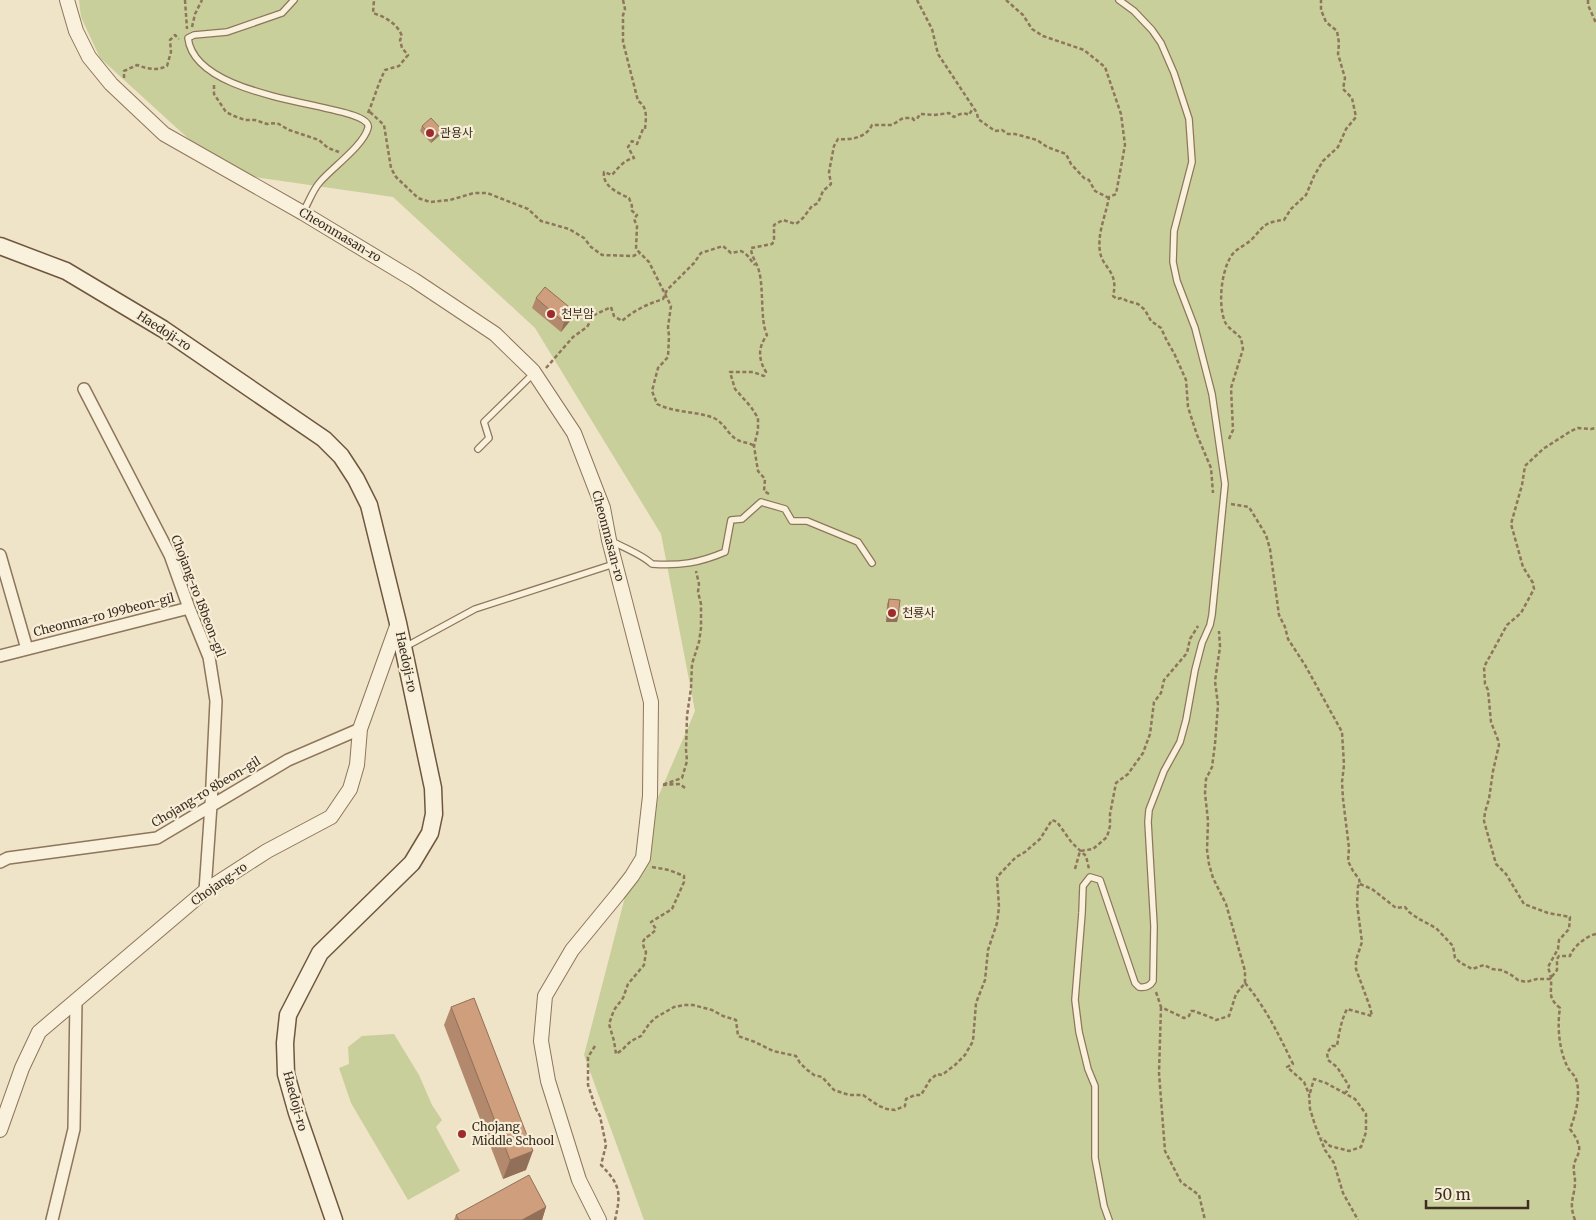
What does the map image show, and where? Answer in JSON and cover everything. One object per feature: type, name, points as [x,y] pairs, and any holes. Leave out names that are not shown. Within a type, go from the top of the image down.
[{"type":"main road","name":"Haedoji-ro","points":[[0,246],[66,271],[163,329],[324,439],[340,456],[356,479],[370,505],[404,648],[432,788],[434,814],[430,832],[412,863],[320,953],[288,1015],[285,1043],[286,1074],[296,1113],[334,1220]]},
{"type":"street","name":"Cheonmasan-ro","points":[[67,0],[76,31],[89,57],[111,84],[164,134],[303,213],[414,280],[495,334],[537,376],[574,433],[603,508],[609,540],[651,702],[650,796],[643,858],[618,894],[572,950],[545,996],[541,1041],[548,1082],[580,1180],[598,1220]]},
{"type":"street","name":"Chojang-ro 18beon-gil","points":[[84,389],[170,555],[209,657],[216,701],[205,891]]},
{"type":"street","name":"Cheonma-ro 199beon-gil","points":[[0,555],[27,649]]},
{"type":"street","name":"Cheonma-ro 199beon-gil","points":[[0,656],[189,608]]},
{"type":"street","name":"Chojang-ro","points":[[0,1130],[22,1068],[39,1032],[205,891],[267,851],[331,817],[350,789],[357,765],[360,729],[398,623]]},
{"type":"street","name":"Chojang-ro 8beon-gil","points":[[0,862],[8,858],[157,838],[288,760],[360,729]]},
{"type":"street","points":[[52,1220],[74,1129],[76,1000]]},
{"type":"lane","points":[[294,0],[282,13],[227,32],[194,34],[188,38],[191,49],[198,60],[209,71],[230,83],[266,95],[351,114],[368,123],[368,128],[358,145],[320,182],[303,213]]},
{"type":"lane","points":[[1110,1220],[1104,1206],[1094,1158],[1095,1086],[1088,1069],[1079,1032],[1075,1000],[1083,886],[1090,877],[1100,880],[1135,983],[1139,987],[1144,988],[1151,985],[1153,980],[1154,926],[1148,822],[1149,810],[1164,771],[1180,742],[1186,720],[1194,670],[1202,643],[1210,625],[1225,484],[1212,394],[1195,328],[1177,281],[1173,262],[1174,231],[1192,162],[1189,119],[1174,73],[1161,43],[1152,30],[1134,11],[1119,0]]},
{"type":"lane","points":[[478,449],[489,438],[484,422],[537,376]]},
{"type":"lane","points":[[609,540],[646,558],[652,564],[674,566],[707,560],[725,552],[731,520],[742,519],[761,502],[785,509],[792,521],[807,521],[858,542],[872,563]]},
{"type":"lane","points":[[404,648],[475,609],[615,564]]},
{"type":"path","points":[[185,0],[188,38]]},
{"type":"path","points":[[188,38],[195,14],[202,0]]},
{"type":"path","points":[[365,120],[385,70],[399,66],[408,55],[402,48],[400,32],[388,18],[374,13],[374,0]]},
{"type":"path","points":[[622,0],[625,9],[623,15],[624,42],[638,101],[643,104],[646,112],[645,129],[642,129],[637,144],[632,141],[628,148],[634,158],[628,159],[612,175],[604,172],[603,178],[608,185],[629,198],[632,206],[630,210],[637,215],[634,219],[637,226],[636,249],[649,262],[671,306],[668,327],[668,357],[658,368],[652,391],[657,404],[670,410],[688,412],[714,419],[736,439],[754,446]]},
{"type":"path","points":[[917,0],[932,29],[938,54],[977,113],[978,119],[994,131],[1002,130],[1008,134],[1036,140],[1047,147],[1066,154],[1071,164],[1084,178],[1089,180],[1096,191],[1109,198]]},
{"type":"path","points":[[1006,0],[1023,15],[1032,29],[1043,36],[1084,50],[1105,67],[1121,114],[1125,144],[1116,194],[1109,198],[1099,240],[1100,254],[1112,274],[1115,289],[1113,296],[1117,299],[1122,298],[1138,304],[1145,310],[1151,321],[1161,328],[1186,380],[1188,407],[1211,468],[1214,499],[1222,513],[1231,504],[1249,508],[1266,535],[1270,548],[1279,615],[1288,639],[1305,665],[1342,732],[1344,765],[1342,782],[1349,848],[1348,861],[1360,884],[1358,886],[1357,904],[1362,942],[1356,960],[1356,969],[1372,1016],[1347,1009],[1341,1022],[1337,1046],[1332,1046],[1327,1053],[1328,1060],[1336,1067],[1349,1086],[1344,1094]]},
{"type":"path","points":[[1221,456],[1233,430],[1231,388],[1243,349],[1241,338],[1224,321],[1221,300],[1222,281],[1230,257],[1270,221],[1284,220],[1291,209],[1306,195],[1323,160],[1338,147],[1346,129],[1356,117],[1352,98],[1343,89],[1345,78],[1338,54],[1337,31],[1326,22],[1321,10],[1321,0]]},
{"type":"path","points":[[1588,0],[1596,23]]},
{"type":"path","points":[[134,105],[130,85],[124,78],[124,71],[137,65],[158,70],[167,66],[171,52],[170,40],[175,36],[181,40],[188,38]]},
{"type":"path","points":[[215,74],[214,94],[226,112],[245,120],[255,120],[267,124],[281,124],[288,130],[319,140],[328,148],[348,154]]},
{"type":"path","points":[[773,505],[775,501],[764,491],[765,479],[758,471],[754,446],[758,430],[758,418],[735,388],[730,372],[753,372],[764,376],[766,372],[761,364],[760,351],[761,342],[767,335],[764,330],[759,271],[751,248],[772,244],[774,241],[774,225],[783,220],[796,224],[812,206],[818,203],[823,192],[831,184],[829,172],[834,146],[838,139],[850,140],[856,136],[863,135],[869,131],[872,125],[892,125],[903,118],[912,118],[914,120],[920,114],[949,113],[954,117],[965,113],[968,115],[973,108]]},
{"type":"path","points":[[369,111],[384,125],[391,168],[396,177],[418,198],[430,202],[450,200],[474,193],[487,193],[528,209],[541,221],[569,229],[584,238],[602,256],[633,256],[640,253]]},
{"type":"path","points":[[537,376],[546,369],[573,337],[587,327],[594,315],[611,307],[614,316],[622,321],[630,314],[652,302],[663,299],[665,294],[694,264],[701,253],[723,246],[731,253],[741,251],[749,255],[751,261],[757,266]]},
{"type":"path","points":[[1575,1220],[1572,1211],[1572,1198],[1575,1181],[1574,1164],[1579,1155],[1579,1143],[1570,1129],[1578,1100],[1578,1088],[1576,1076],[1567,1068],[1563,1055],[1558,1030],[1560,1008],[1553,1002],[1550,993],[1551,978],[1548,967],[1558,949],[1559,940],[1569,930],[1570,917],[1548,913],[1524,904],[1506,874],[1496,864],[1484,821],[1484,812],[1489,798],[1499,745],[1491,722],[1484,667],[1507,625],[1520,613],[1534,589],[1523,567],[1511,524],[1522,485],[1525,466],[1543,449],[1571,431],[1578,428],[1596,428]]},
{"type":"path","points":[[685,788],[680,784],[662,785],[682,778],[687,761],[687,716],[692,664],[699,642],[702,617],[702,604],[698,592],[698,576],[694,563]]},
{"type":"path","points":[[1075,869],[1080,851],[1093,849],[1107,836],[1116,783],[1128,774],[1143,753],[1150,734],[1154,702],[1160,693],[1164,680],[1187,653],[1190,639],[1201,620],[1212,615],[1217,617],[1220,641],[1216,681],[1218,705],[1212,767],[1206,778],[1205,793],[1209,864],[1213,878],[1231,918],[1245,970],[1245,983],[1266,1010],[1283,1043],[1293,1064],[1287,1067],[1304,1082],[1309,1094],[1310,1109],[1325,1150],[1334,1163],[1343,1194],[1358,1220]]},
{"type":"path","points":[[641,862],[684,876],[684,882],[677,901],[672,908],[651,922],[656,929],[653,933],[646,936],[642,942],[646,952],[644,965],[628,984],[623,998],[610,1017],[608,1024],[616,1054],[631,1041],[641,1036],[655,1018],[674,1007],[693,1005],[712,1010],[736,1020],[738,1036],[773,1051],[796,1056],[806,1069],[814,1075],[822,1077],[834,1090],[849,1095],[864,1095],[879,1106],[895,1110],[906,1106],[906,1099],[915,1095],[921,1095],[930,1080],[937,1074],[942,1075],[955,1066],[966,1055],[972,1041],[976,1003],[985,980],[988,950],[997,923],[997,877],[1016,857],[1026,852],[1040,839],[1052,820],[1056,822],[1072,843],[1086,856],[1090,877]]},
{"type":"path","points":[[1360,884],[1372,889],[1396,908],[1406,907],[1409,912],[1436,928],[1453,946],[1455,958],[1461,963],[1472,969],[1484,964],[1492,969],[1502,970],[1518,980],[1526,982],[1537,979],[1550,979],[1557,970],[1557,959],[1559,956],[1570,956],[1572,950],[1591,935],[1596,934]]},
{"type":"path","points":[[1153,980],[1161,1007],[1158,1072],[1165,1151],[1181,1182],[1199,1195],[1205,1220]]},
{"type":"path","points":[[1161,1007],[1184,1018],[1189,1016],[1191,1011],[1194,1011],[1216,1020],[1229,1016],[1236,994],[1245,983]]},
{"type":"path","points":[[594,1046],[588,1057],[588,1085],[600,1116],[606,1145],[601,1165],[618,1188],[619,1200],[615,1220]]},
{"type":"path","points":[[1312,1114],[1310,1093],[1314,1079],[1326,1083],[1355,1099],[1366,1114],[1366,1132],[1361,1147],[1349,1151],[1330,1146],[1321,1136]]},
{"type":"green space","points":[[79,0],[1596,0],[1596,1220],[644,1220],[584,1055],[640,839],[695,711],[661,534],[535,328],[393,197],[226,173],[100,58],[81,17]]},
{"type":"green space","points":[[394,1034],[419,1075],[432,1105],[442,1120],[436,1127],[460,1171],[408,1200],[351,1103],[339,1068],[349,1064],[348,1047],[362,1036]]},
{"type":"building","points":[[431,118],[442,130],[433,138],[422,126]]},
{"type":"building","points":[[545,287],[574,311],[564,322],[536,298]]},
{"type":"building","name":"천룡사","points":[[889,599],[900,600],[898,617],[887,617]]},
{"type":"building","points":[[474,998],[533,1151],[510,1160],[451,1007]]},
{"type":"building","points":[[529,1175],[546,1207],[522,1220],[459,1220],[456,1215]]},
{"type":"place","name":"관용사","points":[[430,133]]},
{"type":"place","name":"천부암","points":[[551,314]]},
{"type":"place","name":"천룡사","points":[[892,613]]},
{"type":"place","name":"Chojang Middle School","points":[[462,1134]]}]
